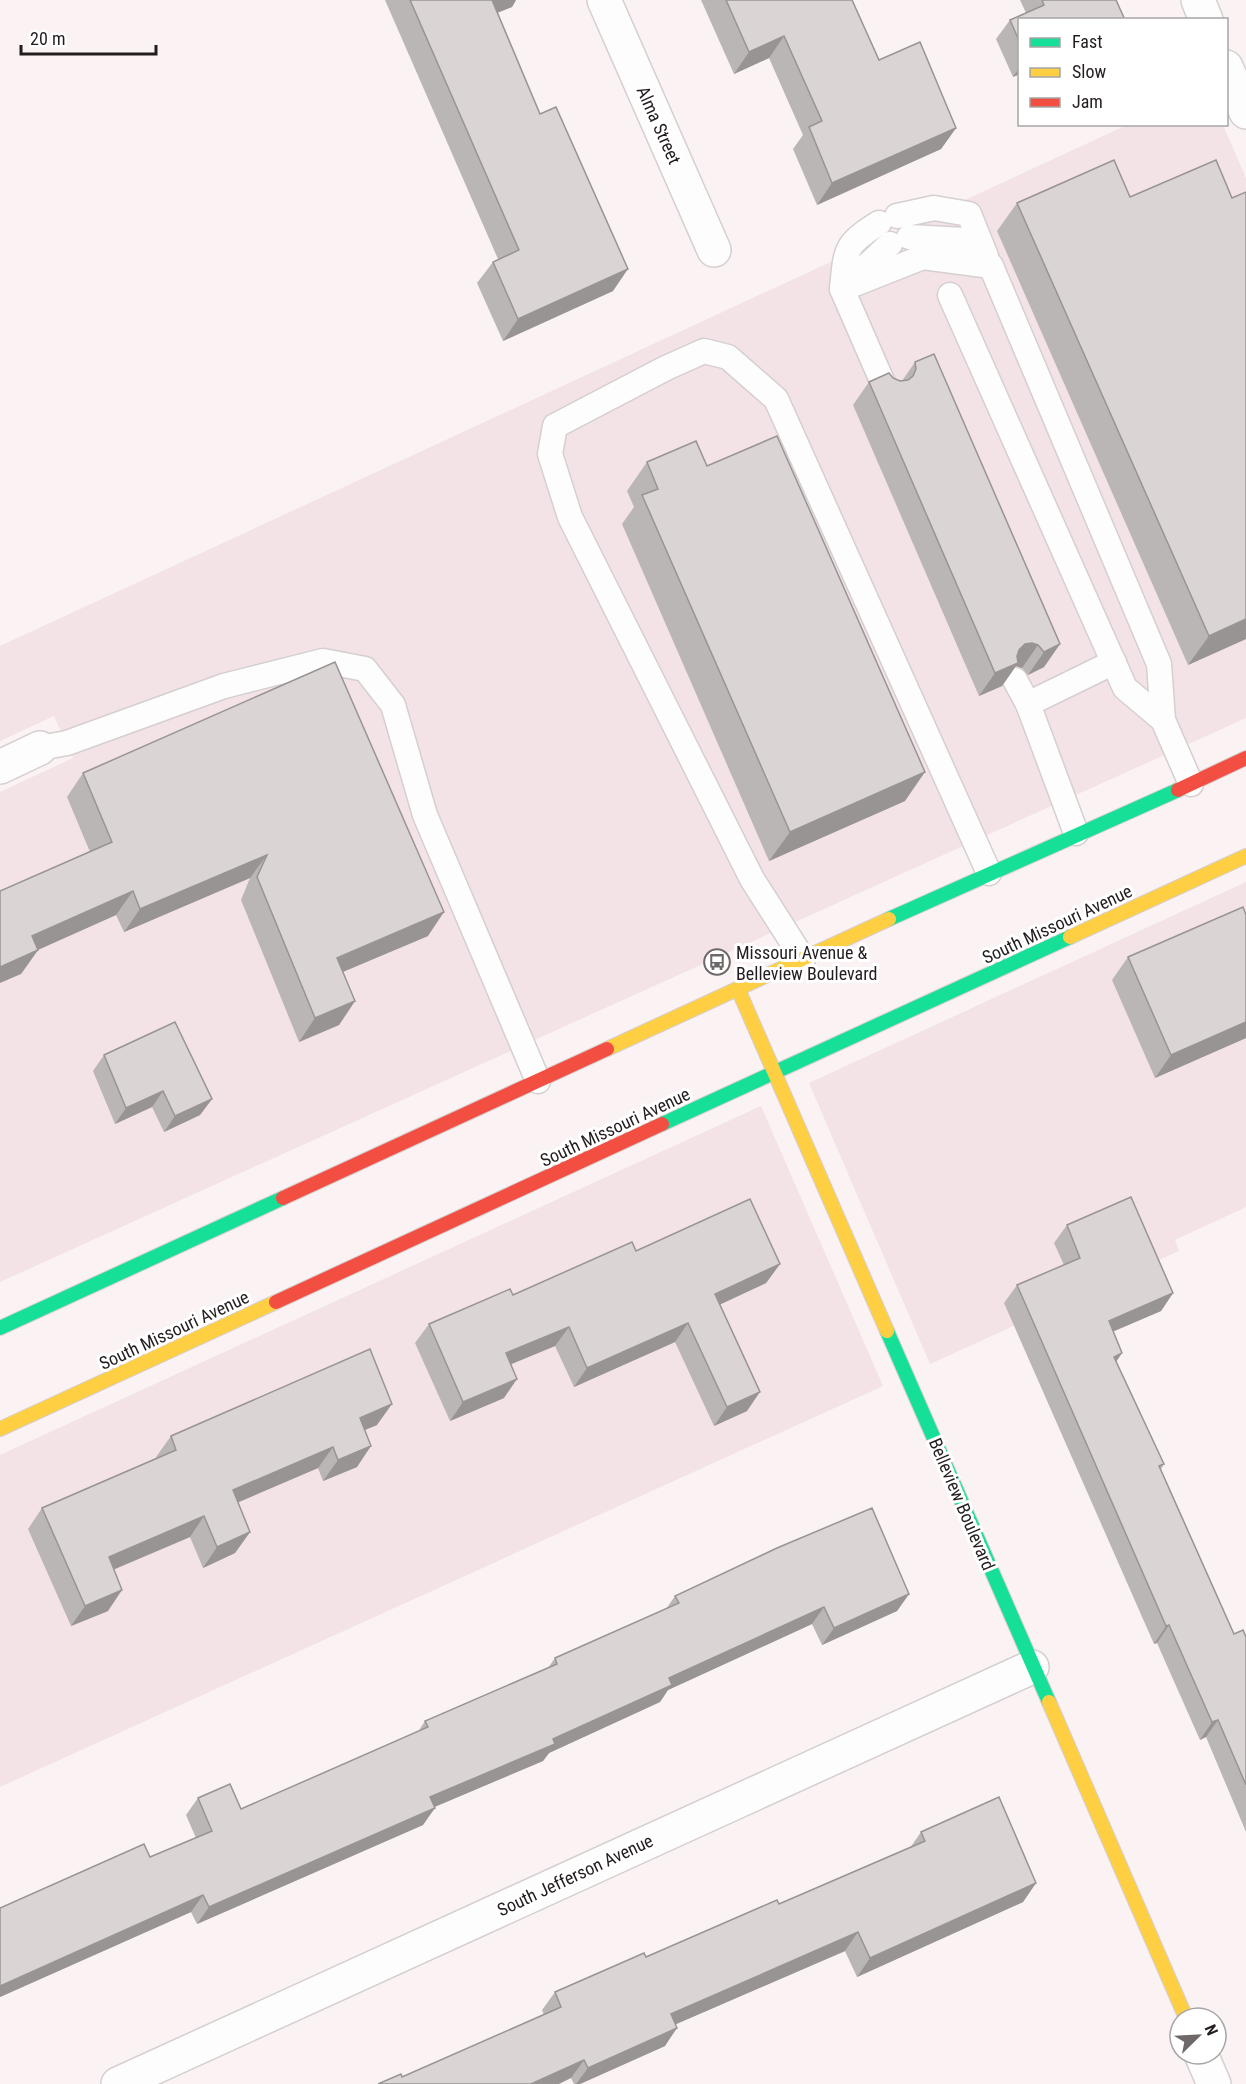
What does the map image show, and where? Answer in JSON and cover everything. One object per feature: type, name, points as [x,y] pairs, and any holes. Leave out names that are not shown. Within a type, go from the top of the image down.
[{"type":"main road","points":[[0,1328],[988,873],[1246,758]]},
{"type":"main road","name":"South Missouri Avenue","points":[[0,1430],[1246,856]]},
{"type":"main road","name":"Belleview Boulevard","points":[[738,989],[1181,2006]]},
{"type":"street","name":"Alma Street","points":[[604,0],[714,250]]},
{"type":"street","points":[[1198,0],[1205,18]]},
{"type":"street","points":[[1228,69],[1246,112]]},
{"type":"street","points":[[0,766],[40,748]]},
{"type":"street","name":"South Jefferson Avenue","points":[[118,2084],[1032,1667]]},
{"type":"street","points":[[1206,2066],[1214,2084]]},
{"type":"lane","points":[[886,390],[842,289],[845,253],[856,238],[888,220],[934,208],[969,214],[1160,664],[1163,720],[1191,784]]},
{"type":"lane","points":[[842,289],[900,241],[965,240],[991,266]]},
{"type":"lane","points":[[842,289],[923,257],[991,266]]},
{"type":"lane","points":[[950,295],[1125,688],[1163,720]]},
{"type":"lane","points":[[803,959],[752,879],[619,618],[570,517],[550,454],[555,426],[666,368],[704,351],[728,357],[776,399],[988,873]]},
{"type":"lane","points":[[40,748],[67,743],[224,686],[323,661],[365,669],[393,705],[425,815],[538,1081]]},
{"type":"lane","points":[[1028,704],[1114,662]]},
{"type":"lane","points":[[1015,680],[1028,704],[1076,834]]},
{"type":"shaded area","points":[[1125,126],[1223,126],[1246,178],[1246,718],[0,1282],[0,792],[73,758],[54,716],[0,741],[0,646]]},
{"type":"shaded area","points":[[1246,882],[1246,1207],[1175,1240],[1179,1251],[930,1364],[809,1083]]},
{"type":"shaded area","points":[[761,1106],[883,1386],[0,1787],[0,1455]]},
{"type":"building","points":[[410,0],[492,0],[540,114],[556,107],[628,269],[518,319],[493,262],[519,250]]},
{"type":"building","points":[[726,0],[852,0],[879,60],[920,42],[956,128],[832,183],[809,127],[822,121],[784,36],[749,52]]},
{"type":"building","points":[[1042,0],[1116,0],[1124,18],[1018,18],[1018,38],[1010,20],[1044,5]]},
{"type":"building","points":[[1114,160],[1130,197],[1216,160],[1232,198],[1246,192],[1246,619],[1209,636],[1017,203]]},
{"type":"building","points":[[934,354],[1060,644],[1044,652],[1038,645],[1025,644],[1019,650],[1018,663],[995,673],[869,382],[889,373],[900,381],[908,380],[916,369],[915,362]]},
{"type":"building","points":[[777,436],[925,772],[790,832],[642,495],[658,489],[647,462],[696,441],[707,466]]},
{"type":"building","points":[[335,662],[444,912],[337,958],[355,1001],[315,1018],[257,877],[267,855],[140,909],[133,891],[32,936],[38,950],[0,967],[0,891],[112,842],[83,773]]},
{"type":"building","points":[[1243,907],[1246,915],[1246,1022],[1171,1055],[1128,957]]},
{"type":"building","points":[[175,1022],[212,1099],[175,1116],[163,1091],[126,1108],[104,1055]]},
{"type":"building","points":[[1131,1197],[1173,1293],[1109,1321],[1122,1353],[1114,1357],[1164,1464],[1159,1466],[1234,1634],[1243,1630],[1246,1637],[1246,1785],[1218,1720],[1212,1722],[1169,1625],[1166,1626],[1017,1285],[1080,1258],[1067,1225]]},
{"type":"building","points":[[750,1199],[780,1264],[715,1294],[760,1392],[727,1407],[688,1323],[587,1368],[569,1327],[506,1353],[517,1379],[463,1402],[429,1324],[510,1289],[513,1295],[632,1242],[636,1251]]},
{"type":"building","points":[[370,1349],[392,1404],[360,1418],[371,1446],[338,1460],[333,1447],[233,1490],[250,1532],[217,1547],[204,1516],[109,1557],[122,1590],[85,1606],[42,1508],[176,1450],[171,1436]]},
{"type":"building","points":[[872,1508],[909,1594],[834,1628],[824,1607],[669,1678],[672,1685],[553,1739],[555,1744],[430,1797],[435,1808],[209,1907],[203,1895],[0,1986],[0,1908],[144,1844],[150,1857],[212,1831],[198,1798],[230,1784],[241,1809],[428,1727],[425,1721],[557,1664],[555,1658],[679,1603],[675,1596],[777,1548]]},
{"type":"building","points":[[999,1797],[1036,1883],[870,1958],[858,1932],[671,2014],[677,2028],[588,2068],[584,2060],[531,2084],[378,2084],[401,2074],[402,2077],[561,2007],[555,1992],[644,1953],[646,1957],[777,1900],[779,1904],[925,1841],[921,1832]]},
{"type":"traffic: fast","points":[[889,919],[1178,790]]},
{"type":"traffic: fast","points":[[662,1124],[1070,937]]},
{"type":"traffic: fast","points":[[0,1328],[283,1198]]},
{"type":"traffic: fast","points":[[887,1331],[1049,1702]]},
{"type":"traffic: slow","points":[[1070,937],[1246,856]]},
{"type":"traffic: slow","points":[[607,1049],[889,919]]},
{"type":"traffic: slow","points":[[738,989],[887,1331]]},
{"type":"traffic: slow","points":[[0,1429],[276,1302]]},
{"type":"traffic: slow","points":[[1049,1702],[1181,2006]]},
{"type":"traffic: jam","points":[[1178,790],[1246,758]]},
{"type":"traffic: jam","points":[[283,1198],[607,1049]]},
{"type":"traffic: jam","points":[[276,1302],[662,1124]]},
{"type":"place","name":"Missouri Avenue & Belleview Boulevard","points":[[717,962]]}]
